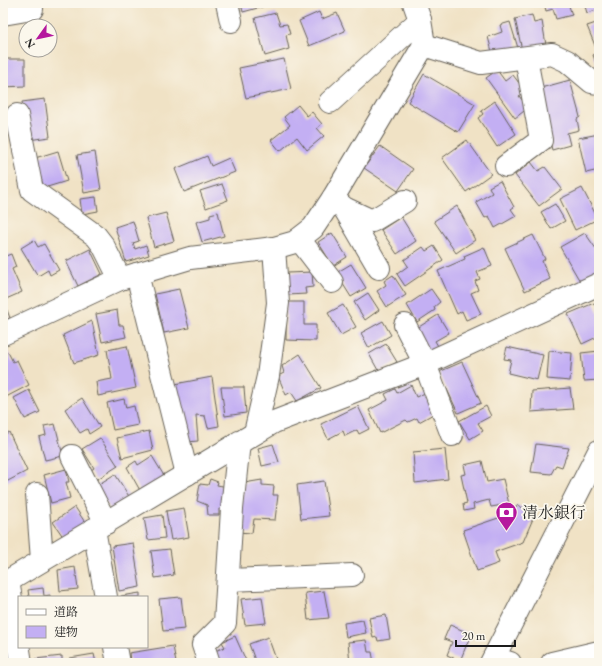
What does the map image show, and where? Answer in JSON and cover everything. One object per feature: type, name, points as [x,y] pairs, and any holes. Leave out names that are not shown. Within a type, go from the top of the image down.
[{"type":"street","points":[[3,14],[32,9]]},
{"type":"street","points":[[3,334],[129,277],[190,258],[274,248],[295,242],[299,239],[339,203],[424,45],[417,11]]},
{"type":"street","points":[[330,102],[417,11]]},
{"type":"street","points":[[424,45],[481,63],[552,54],[567,61],[592,82],[599,83]]},
{"type":"street","points":[[506,166],[541,140],[526,58]]},
{"type":"street","points":[[17,115],[32,190],[96,236],[129,277],[187,474]]},
{"type":"street","points":[[339,203],[372,220],[405,201]]},
{"type":"street","points":[[339,203],[379,268]]},
{"type":"street","points":[[299,239],[332,282]]},
{"type":"street","points":[[209,663],[203,645],[225,623],[232,509],[247,438],[268,376],[278,303],[274,248]]},
{"type":"street","points":[[18,647],[6,582],[274,422],[425,364],[599,284]]},
{"type":"street","points":[[405,325],[425,364],[452,435]]},
{"type":"street","points":[[498,661],[599,451]]},
{"type":"street","points":[[72,456],[100,526],[106,596]]},
{"type":"street","points":[[37,494],[42,560]]},
{"type":"street","points":[[228,580],[352,575]]},
{"type":"street","points":[[18,648],[21,663]]},
{"type":"street","points":[[115,648],[118,663]]},
{"type":"street","points":[[552,663],[599,652]]},
{"type":"building","points":[[241,3],[268,3],[269,5],[243,12]]},
{"type":"building","points":[[544,3],[568,3],[572,15],[556,19],[553,9],[546,11]]},
{"type":"building","points":[[584,3],[599,3],[599,9],[587,13]]},
{"type":"building","points":[[319,12],[322,19],[337,13],[345,31],[309,46],[299,21]]},
{"type":"building","points":[[276,13],[280,25],[287,24],[290,34],[286,35],[289,49],[265,56],[255,18]]},
{"type":"building","points":[[532,15],[534,23],[542,21],[546,45],[522,50],[515,19]]},
{"type":"building","points":[[510,22],[518,48],[493,55],[488,37],[502,32],[500,25]]},
{"type":"building","points":[[599,22],[599,71],[593,55],[598,53],[587,26]]},
{"type":"building","points":[[3,59],[25,59],[25,86],[3,87]]},
{"type":"building","points":[[284,59],[291,89],[246,98],[239,68]]},
{"type":"building","points":[[497,70],[505,81],[513,75],[525,91],[519,96],[528,108],[515,118],[486,78]]},
{"type":"building","points":[[424,74],[475,104],[458,132],[408,102]]},
{"type":"building","points":[[570,80],[580,117],[577,119],[579,130],[567,133],[570,145],[552,150],[537,89]]},
{"type":"building","points":[[45,99],[50,137],[28,140],[22,102]]},
{"type":"building","points":[[495,101],[516,134],[497,147],[478,118],[483,114],[481,111]]},
{"type":"building","points":[[298,105],[307,116],[312,112],[322,124],[317,128],[324,136],[307,150],[297,137],[280,151],[271,140],[290,125],[284,117]]},
{"type":"building","points":[[599,134],[599,170],[586,173],[578,138]]},
{"type":"building","points":[[467,140],[491,174],[466,192],[442,158]]},
{"type":"building","points":[[380,146],[413,169],[398,191],[364,168]]},
{"type":"building","points":[[58,151],[67,181],[44,188],[35,158]]},
{"type":"building","points":[[95,152],[101,190],[84,193],[77,155]]},
{"type":"building","points":[[207,156],[211,166],[229,158],[235,172],[184,192],[175,169]]},
{"type":"building","points":[[531,162],[538,171],[545,167],[562,189],[539,206],[515,175]]},
{"type":"building","points":[[500,181],[514,207],[511,209],[516,216],[495,228],[489,216],[485,218],[476,202],[492,193],[489,187]]},
{"type":"building","points":[[222,184],[228,200],[206,208],[200,191]]},
{"type":"building","points":[[582,188],[598,219],[575,230],[560,199]]},
{"type":"building","points":[[96,197],[98,211],[82,214],[80,199]]},
{"type":"building","points":[[555,204],[565,221],[551,229],[541,212]]},
{"type":"building","points":[[457,206],[475,240],[456,253],[434,221]]},
{"type":"building","points":[[218,212],[224,236],[202,242],[196,222],[210,218],[210,214]]},
{"type":"building","points":[[166,213],[174,241],[154,247],[146,218]]},
{"type":"building","points":[[401,217],[416,241],[397,254],[381,230]]},
{"type":"building","points":[[133,221],[139,241],[133,243],[135,249],[146,245],[149,255],[126,262],[115,227]]},
{"type":"building","points":[[332,233],[347,257],[333,266],[318,242]]},
{"type":"building","points":[[585,233],[599,253],[599,267],[596,268],[599,273],[581,283],[560,247]]},
{"type":"building","points":[[533,235],[545,259],[542,261],[550,279],[525,291],[505,248]]},
{"type":"building","points":[[34,240],[38,247],[44,244],[59,270],[50,275],[48,270],[38,276],[21,248]]},
{"type":"building","points":[[434,246],[443,260],[405,286],[397,274],[408,266],[404,260],[423,247],[426,251]]},
{"type":"building","points":[[484,247],[492,266],[477,272],[480,279],[475,281],[478,290],[471,293],[481,314],[466,320],[462,311],[457,314],[438,271],[465,259],[464,256]]},
{"type":"building","points":[[90,249],[102,274],[78,286],[66,261]]},
{"type":"building","points":[[11,254],[16,267],[12,269],[22,292],[6,299],[3,290],[3,257]]},
{"type":"building","points":[[351,264],[366,288],[351,297],[336,273]]},
{"type":"building","points":[[312,272],[313,287],[305,288],[306,294],[288,295],[287,273]]},
{"type":"building","points":[[393,275],[406,295],[387,307],[377,291],[386,285],[384,281]]},
{"type":"building","points":[[179,289],[189,328],[164,333],[155,294]]},
{"type":"building","points":[[431,289],[440,302],[434,307],[435,310],[417,322],[407,305]]},
{"type":"building","points":[[368,293],[379,310],[365,320],[354,302]]},
{"type":"building","points":[[286,302],[304,302],[304,325],[316,325],[316,341],[286,340]]},
{"type":"building","points":[[594,303],[599,314],[599,336],[582,344],[568,314]]},
{"type":"building","points":[[343,305],[356,327],[341,335],[328,313]]},
{"type":"building","points":[[7,310],[10,318],[3,321],[3,311]]},
{"type":"building","points":[[117,310],[119,325],[123,325],[126,337],[102,342],[96,314]]},
{"type":"building","points":[[438,315],[449,333],[435,341],[438,346],[428,353],[414,330]]},
{"type":"building","points":[[92,321],[99,355],[74,363],[63,335]]},
{"type":"building","points":[[383,321],[391,335],[369,348],[361,333]]},
{"type":"building","points":[[386,344],[397,362],[379,372],[369,354]]},
{"type":"building","points":[[127,346],[136,388],[98,396],[96,382],[112,379],[107,350]]},
{"type":"building","points":[[507,347],[543,355],[537,380],[508,373],[511,360],[504,359]]},
{"type":"building","points":[[549,351],[572,353],[570,381],[547,379]]},
{"type":"building","points":[[599,351],[599,380],[584,381],[581,353]]},
{"type":"building","points":[[8,352],[13,362],[17,360],[29,385],[6,397],[3,391],[3,354]]},
{"type":"building","points":[[300,354],[321,388],[297,401],[291,392],[286,395],[278,376],[284,373],[282,366]]},
{"type":"building","points":[[462,362],[481,403],[458,413],[439,372]]},
{"type":"building","points":[[212,377],[219,426],[208,428],[205,416],[196,415],[198,441],[186,442],[175,384]]},
{"type":"building","points":[[411,385],[416,397],[425,393],[435,413],[419,422],[417,418],[408,422],[406,420],[380,433],[369,410],[388,400],[385,394],[395,389],[397,393]]},
{"type":"building","points":[[221,387],[244,387],[246,413],[225,416]]},
{"type":"building","points":[[570,388],[573,409],[531,412],[532,391]]},
{"type":"building","points":[[29,390],[40,412],[25,419],[14,398]]},
{"type":"building","points":[[82,398],[100,427],[89,434],[87,429],[80,433],[65,409]]},
{"type":"building","points":[[124,399],[126,408],[134,406],[138,425],[113,430],[107,403]]},
{"type":"building","points":[[358,406],[369,429],[359,434],[357,430],[345,436],[343,431],[328,439],[321,424]]},
{"type":"building","points":[[486,406],[491,416],[478,423],[483,431],[470,439],[459,421]]},
{"type":"building","points":[[55,424],[63,456],[45,460],[39,437],[46,435],[44,426]]},
{"type":"building","points":[[149,431],[153,450],[122,458],[117,438]]},
{"type":"building","points":[[9,432],[27,471],[4,483],[3,435]]},
{"type":"building","points":[[100,438],[118,466],[96,480],[90,471],[94,468],[82,449]]},
{"type":"building","points":[[273,444],[279,462],[262,466],[258,448]]},
{"type":"building","points":[[536,444],[569,448],[562,467],[556,465],[551,474],[531,472]]},
{"type":"building","points":[[445,449],[448,479],[415,483],[413,452]]},
{"type":"building","points":[[152,456],[166,479],[142,494],[127,467],[136,461],[138,465]]},
{"type":"building","points":[[482,461],[487,482],[503,479],[509,504],[491,507],[489,500],[473,504],[474,509],[464,511],[463,504],[467,503],[461,475],[466,474],[464,465]]},
{"type":"building","points":[[66,469],[69,482],[66,482],[70,498],[51,503],[44,475]]},
{"type":"building","points":[[115,474],[130,498],[111,510],[96,486]]},
{"type":"building","points":[[210,479],[218,482],[217,485],[228,487],[226,508],[219,509],[219,515],[208,515],[207,505],[197,501],[200,484],[208,485]]},
{"type":"building","points":[[262,480],[262,485],[274,486],[273,495],[278,495],[275,520],[254,519],[252,533],[237,532],[244,483]]},
{"type":"building","points":[[324,481],[329,516],[301,519],[297,485]]},
{"type":"building","points":[[517,505],[535,514],[523,542],[495,552],[499,563],[477,571],[463,530],[513,513]]},
{"type":"building","points":[[75,507],[88,527],[66,541],[53,522]]},
{"type":"building","points":[[184,508],[189,537],[171,540],[166,511]]},
{"type":"building","points":[[162,515],[165,538],[148,540],[144,518]]},
{"type":"building","points":[[133,543],[140,587],[119,591],[112,546]]},
{"type":"building","points":[[170,549],[174,575],[155,578],[151,551]]},
{"type":"building","points":[[75,567],[78,589],[60,591],[58,570]]},
{"type":"building","points":[[43,588],[44,596],[29,596],[28,590]]},
{"type":"building","points":[[324,591],[329,618],[308,620],[305,593]]},
{"type":"building","points":[[140,593],[140,596],[121,596]]},
{"type":"building","points":[[181,597],[185,629],[163,631],[159,599]]},
{"type":"building","points":[[262,597],[266,623],[245,625],[241,599]]},
{"type":"building","points":[[386,615],[390,639],[378,641],[377,637],[373,638],[369,618]]},
{"type":"building","points":[[363,620],[366,633],[346,637],[344,623]]},
{"type":"building","points":[[450,625],[471,634],[460,661],[447,655],[452,642],[444,639]]},
{"type":"building","points":[[235,636],[247,663],[221,663],[215,651],[225,647],[222,642]]},
{"type":"building","points":[[268,637],[277,662],[256,663],[249,644]]},
{"type":"building","points":[[366,640],[368,652],[372,652],[374,663],[350,663],[348,642]]},
{"type":"building","points":[[173,646],[176,663],[130,663],[129,653]]},
{"type":"building","points":[[94,654],[96,663],[71,663],[70,658]]},
{"type":"building","points":[[62,656],[62,663],[35,663],[35,659]]},
{"type":"place","name":"清水銀行","points":[[506,532]]}]
